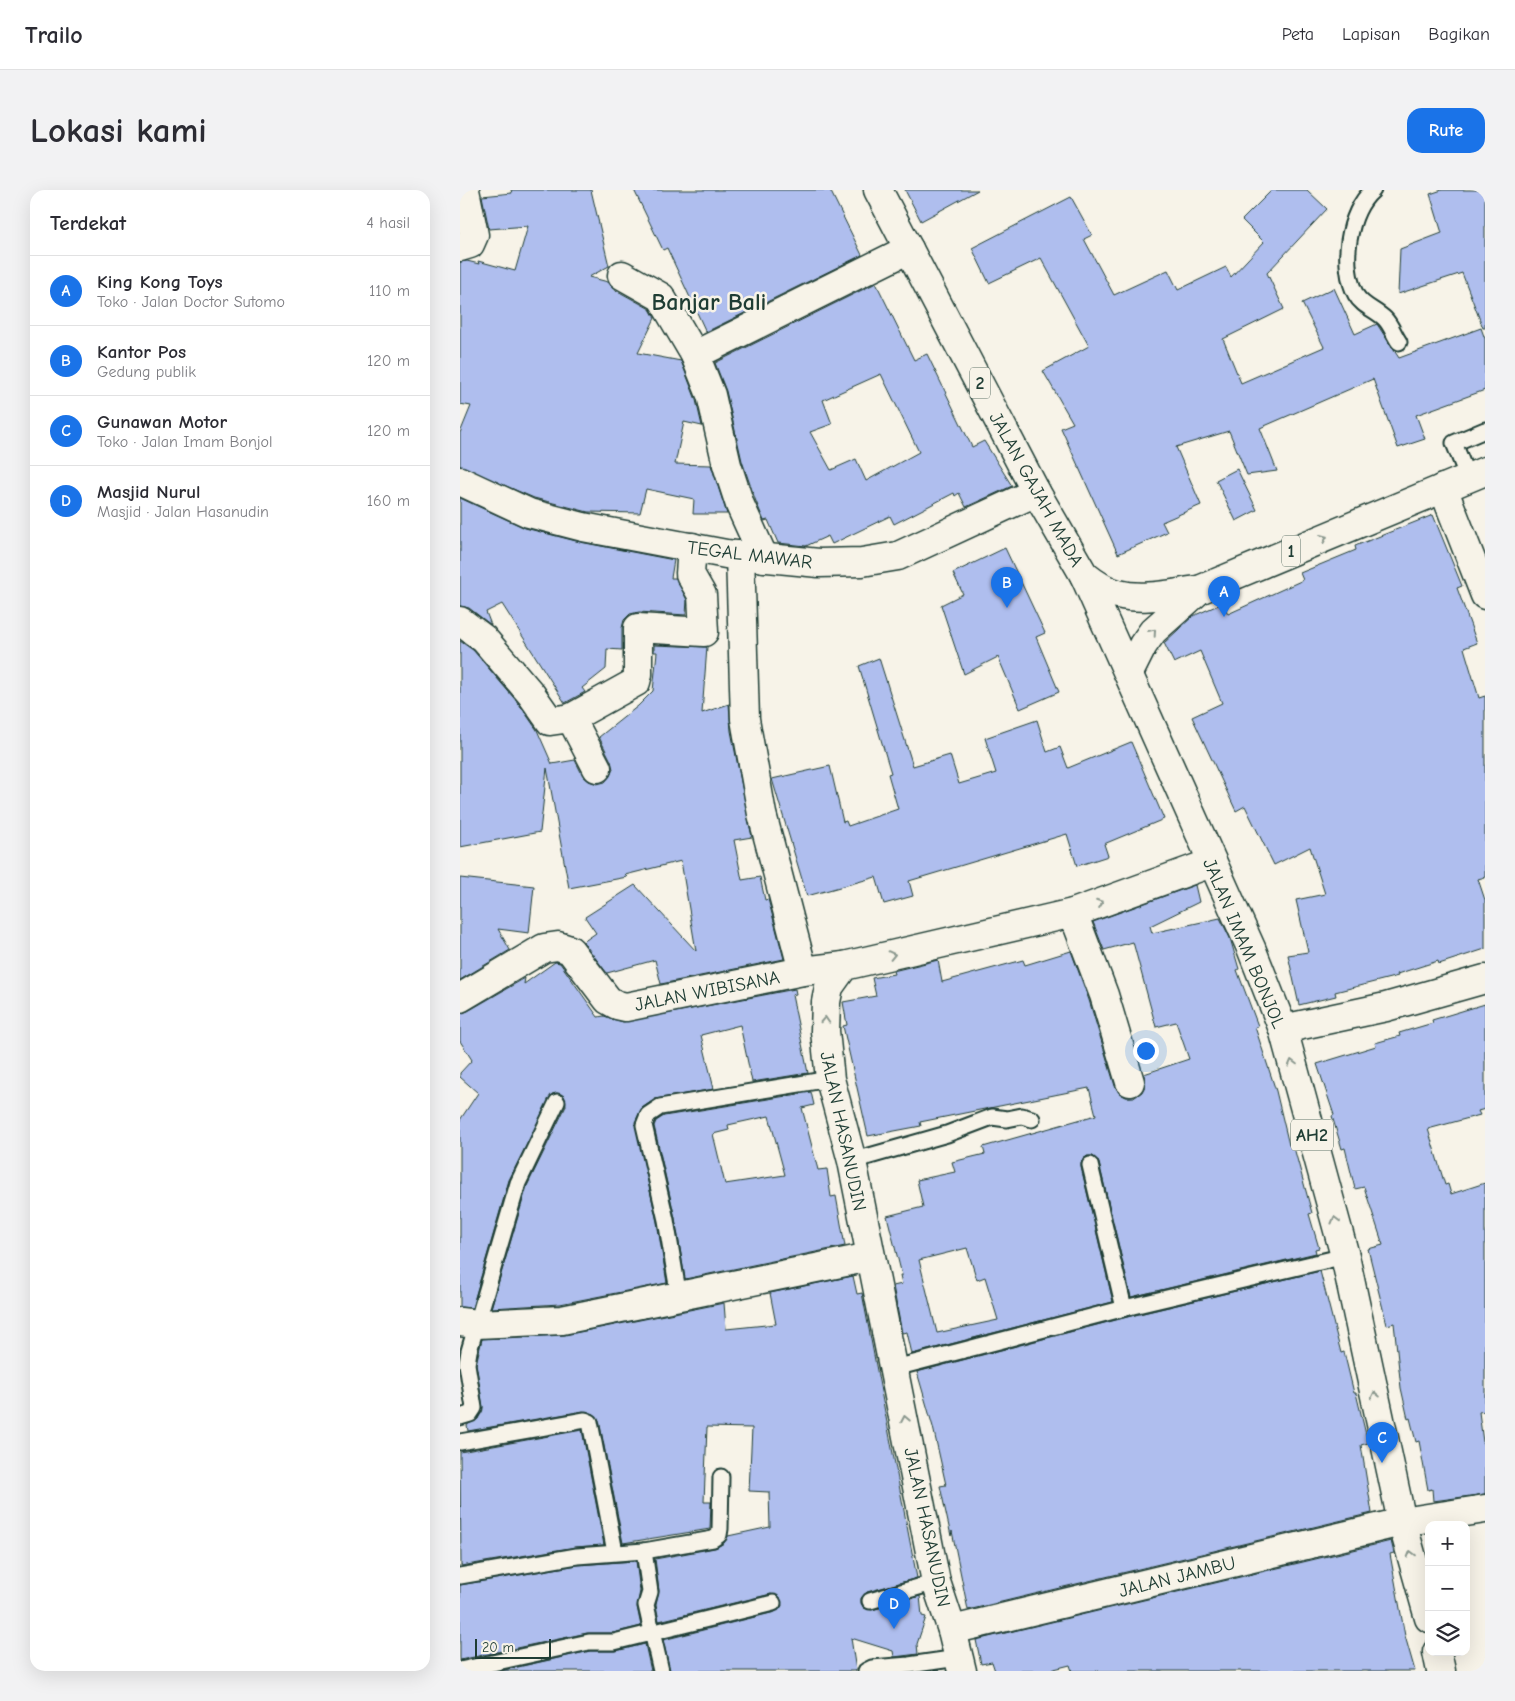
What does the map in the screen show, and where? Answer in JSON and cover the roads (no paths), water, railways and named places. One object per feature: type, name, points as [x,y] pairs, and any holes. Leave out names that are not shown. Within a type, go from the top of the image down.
[{"type":"main road","points":[[460,247],[470,244],[474,235],[465,190]]},
{"type":"main road","name":"JALAN GAJAH MADA","points":[[878,190],[1036,492],[1084,575]]},
{"type":"main road","points":[[695,355],[910,249]]},
{"type":"main road","points":[[622,275],[661,297],[695,355],[710,394],[727,464],[740,506],[752,556],[745,719],[762,814],[803,971]]},
{"type":"main road","name":"1","points":[[1129,673],[1143,645],[1153,631],[1199,590],[1477,474]]},
{"type":"main road","name":"TEGAL MAWAR","points":[[460,481],[529,513],[583,527],[692,547],[819,563],[862,562],[898,556],[1036,492]]},
{"type":"main road","points":[[1443,488],[1485,595]]},
{"type":"main road","points":[[460,620],[484,639],[531,694],[550,721],[571,718],[636,682],[639,657],[638,628],[704,632],[702,595],[690,574],[692,547]]},
{"type":"main road","points":[[1084,575],[1105,590],[1118,595],[1149,597],[1199,590]]},
{"type":"main road","name":"JALAN IMAM BONJOL","points":[[1084,575],[1129,673],[1211,863],[1251,948],[1283,1029],[1346,1256],[1402,1522],[1427,1611]]},
{"type":"main road","points":[[571,718],[597,768]]},
{"type":"main road","points":[[844,966],[1073,913],[1211,863]]},
{"type":"main road","points":[[1073,913],[1104,995],[1130,1082]]},
{"type":"main road","name":"JALAN WIBISANA","points":[[460,998],[544,948],[558,946],[570,950],[608,1000],[617,1005],[626,1006],[803,971],[844,966]]},
{"type":"main road","name":"JALAN HASANUDIN","points":[[844,966],[829,987],[826,1002],[824,1031],[830,1079],[852,1161],[870,1256],[895,1368],[936,1582],[952,1630],[960,1665]]},
{"type":"main road","points":[[1283,1029],[1386,1007],[1485,979]]},
{"type":"main road","points":[[469,1323],[562,1320],[870,1256]]},
{"type":"main road","name":"JALAN JAMBU","points":[[952,1630],[1402,1522],[1485,1509]]},
{"type":"main road","points":[[1438,1656],[1441,1671]]},
{"type":"lane","points":[[1372,190],[1358,211],[1355,221],[1348,251],[1350,279],[1359,300],[1387,321],[1399,342]]},
{"type":"lane","points":[[1477,474],[1454,443],[1485,430]]},
{"type":"lane","points":[[679,1297],[666,1220],[644,1125],[648,1115],[660,1107],[830,1079]]},
{"type":"lane","points":[[460,1417],[470,1414],[474,1408],[467,1364],[469,1323],[518,1183],[557,1102]]},
{"type":"lane","points":[[852,1161],[947,1134],[992,1117],[1007,1119],[1022,1116],[1032,1119]]},
{"type":"lane","points":[[1090,1165],[1124,1308]]},
{"type":"lane","points":[[895,1368],[1124,1308],[1346,1256]]},
{"type":"lane","points":[[460,1442],[586,1420],[590,1422],[615,1552]]},
{"type":"lane","points":[[460,1576],[615,1552],[644,1551],[713,1539],[719,1535],[721,1477]]},
{"type":"lane","points":[[644,1551],[650,1592],[646,1605],[661,1671]]},
{"type":"lane","points":[[870,1601],[936,1582]]},
{"type":"lane","points":[[460,1670],[588,1642],[614,1642],[773,1603]]},
{"type":"lane","points":[[866,1671],[872,1668],[960,1665]]},
{"type":"place","name":"Kantor Pos","points":[[1007,608]]},
{"type":"place","name":"King Kong Toys","points":[[1224,617]]},
{"type":"place","name":"Gunawan Motor","points":[[1382,1463]]},
{"type":"place","name":"Masjid Nurul","points":[[894,1629]]},
{"type":"district","name":"Banjar Bali","points":[[709,302]]}]
